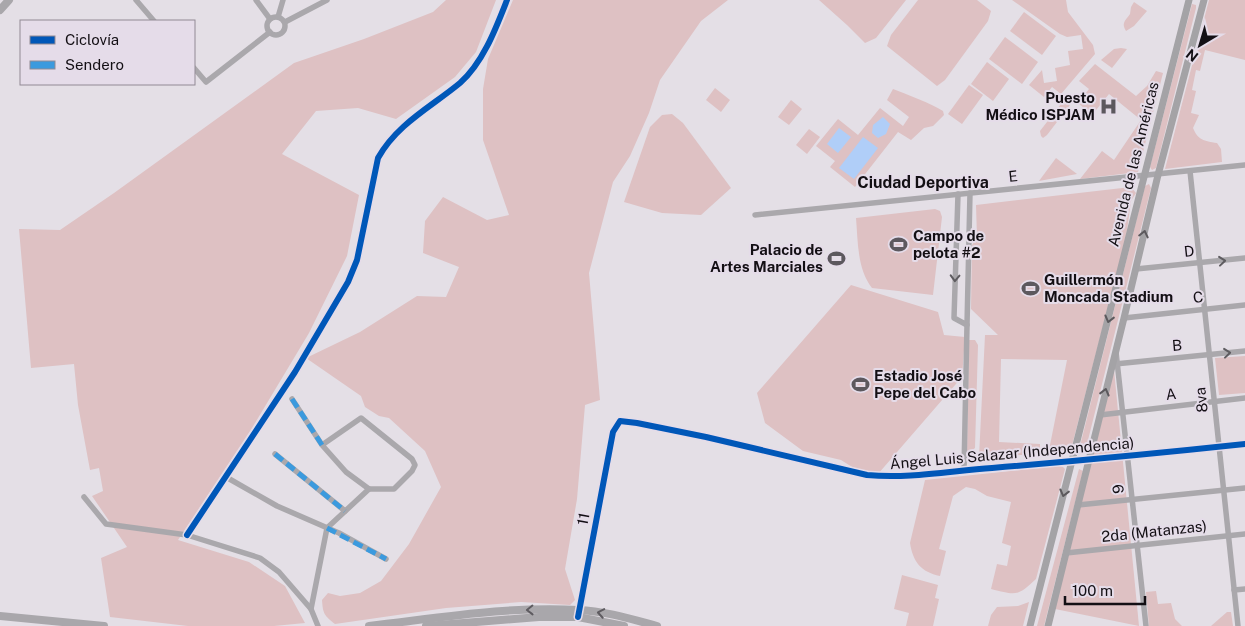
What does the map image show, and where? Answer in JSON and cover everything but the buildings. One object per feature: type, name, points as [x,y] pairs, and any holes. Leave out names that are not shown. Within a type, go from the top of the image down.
[{"type":"highway","points":[[0,10],[9,0]]},
{"type":"highway","points":[[0,611],[72,623]]},
{"type":"highway","points":[[369,626],[503,611],[613,615],[657,626]]},
{"type":"highway","points":[[426,626],[578,614],[624,626]]},
{"type":"highway","points":[[0,616],[104,626]]},
{"type":"main road","name":"Avenida de las Américas","points":[[1030,626],[1189,0]]},
{"type":"main road","name":"Avenida de las Américas","points":[[1048,626],[1088,460],[1115,364],[1116,349],[1158,174],[1204,0]]},
{"type":"street","points":[[136,0],[153,20]]},
{"type":"street","points":[[256,0],[270,19]]},
{"type":"street","points":[[278,17],[282,0]]},
{"type":"street","points":[[285,22],[328,0]]},
{"type":"street","points":[[186,535],[295,372],[348,282],[356,260],[378,158],[385,146],[403,127],[461,82],[482,56],[507,0]]},
{"type":"street","points":[[278,17],[285,22],[285,29],[275,35],[270,32],[267,24],[270,19],[278,17]]},
{"type":"street","points":[[195,69],[206,82],[270,32]]},
{"type":"street","name":"E","points":[[755,215],[1245,165]]},
{"type":"street","name":"8va","points":[[1190,171],[1238,626]]},
{"type":"street","points":[[964,470],[970,193]]},
{"type":"street","points":[[958,194],[954,318],[967,325]]},
{"type":"street","name":"D","points":[[1136,269],[1245,258]]},
{"type":"street","name":"C","points":[[1124,318],[1245,305]]},
{"type":"street","name":"B","points":[[1115,364],[1245,351]]},
{"type":"street","name":"9","points":[[1115,364],[1146,626]]},
{"type":"street","points":[[292,398],[322,445],[346,472],[368,489],[394,489],[412,472],[415,465],[412,459],[360,418],[322,445]]},
{"type":"street","name":"A","points":[[1100,415],[1245,398]]},
{"type":"street","name":"Ángel Luis Salazar (Independencia)","points":[[613,432],[620,421],[638,423],[866,475],[922,475],[1245,444]]},
{"type":"street","name":"11","points":[[578,614],[613,432]]},
{"type":"street","points":[[275,454],[345,511]]},
{"type":"street","points":[[226,477],[277,506],[327,528],[386,559]]},
{"type":"street","points":[[1078,505],[1245,488]]},
{"type":"street","points":[[311,609],[327,528],[368,489]]},
{"type":"street","points":[[84,497],[106,524],[186,535],[260,558],[280,572],[311,609],[318,626]]},
{"type":"street","name":"2da (Matanzas)","points":[[1066,553],[1245,534]]},
{"type":"street","points":[[1234,590],[1245,589]]},
{"type":"shaded area","points":[[446,0],[496,0],[476,52],[455,77],[396,119],[358,108],[316,111],[282,154],[359,195],[347,256],[309,333],[252,428],[178,540],[249,562],[285,586],[305,623],[274,626],[188,626],[110,617],[101,558],[127,547],[92,496],[103,491],[99,468],[90,470],[78,405],[74,364],[31,368],[19,229],[60,230],[294,63],[364,39],[433,12]]},
{"type":"shaded area","points":[[513,0],[728,0],[701,21],[660,80],[649,113],[630,156],[613,182],[589,273],[600,400],[585,405],[577,499],[565,569],[575,600],[570,605],[521,602],[446,608],[335,624],[325,614],[322,600],[328,593],[340,596],[360,593],[381,581],[409,544],[441,487],[425,451],[389,418],[379,416],[365,407],[361,396],[306,358],[360,332],[417,296],[446,297],[459,267],[423,253],[425,221],[443,197],[487,220],[509,215],[483,140],[483,89],[488,59]]},
{"type":"shaded area","points":[[819,0],[906,0],[876,38],[865,43]]},
{"type":"shaded area","points":[[918,0],[977,0],[991,11],[988,21],[945,80],[937,86],[887,46],[891,35]]},
{"type":"shaded area","points":[[1012,0],[1066,0],[1068,12],[1093,45],[1095,54],[1061,94],[1052,87],[1044,97],[1029,85],[1042,70],[1044,83],[1057,81],[1055,68],[1070,65],[1068,51],[1083,49],[1081,35],[1067,37],[1060,34]]},
{"type":"shaded area","points":[[1209,0],[1245,0],[1245,60],[1205,50],[1200,71],[1196,70],[1192,90],[1196,91],[1191,113],[1199,115],[1193,128],[1202,139],[1217,143],[1221,149],[1222,162],[1165,169]]},
{"type":"shaded area","points":[[1134,2],[1147,11],[1134,26],[1126,31],[1124,22],[1130,14]]},
{"type":"shaded area","points":[[1192,4],[1196,5],[1196,8],[1156,168],[1152,170],[1150,167]]},
{"type":"shaded area","points":[[1024,12],[1056,36],[1042,55],[1010,31]]},
{"type":"shaded area","points":[[1005,37],[1038,62],[1022,84],[989,59]]},
{"type":"shaded area","points":[[1114,49],[1127,49],[1112,68],[1101,60]]},
{"type":"shaded area","points":[[987,62],[1009,79],[993,101],[971,84]]},
{"type":"shaded area","points":[[1095,64],[1136,96],[1147,86],[1156,71],[1163,73],[1138,172],[1080,179],[1102,151],[1114,160],[1141,120],[1109,94],[1092,115],[1078,103],[1089,89],[1079,81]]},
{"type":"shaded area","points":[[969,85],[983,95],[962,124],[948,114]]},
{"type":"shaded area","points":[[715,88],[730,100],[721,112],[706,100]]},
{"type":"shaded area","points":[[893,89],[938,108],[943,111],[944,115],[933,126],[924,128],[911,140],[898,132],[855,187],[830,167],[835,161],[816,146],[838,119],[858,135],[880,108],[903,126],[909,117],[887,100]]},
{"type":"shaded area","points":[[791,100],[802,109],[789,125],[778,117]]},
{"type":"shaded area","points":[[1064,100],[1070,105],[1043,138],[1040,131]]},
{"type":"shaded area","points":[[672,114],[683,123],[731,188],[701,215],[662,213],[624,202],[650,127],[662,115]]},
{"type":"shaded area","points":[[809,129],[820,137],[807,154],[796,145]]},
{"type":"shaded area","points":[[1056,158],[1077,174],[1039,181]]},
{"type":"shaded area","points":[[1149,184],[1151,188],[1085,452],[1080,454],[1079,450],[1145,186]]},
{"type":"shaded area","points":[[1131,187],[1136,193],[1131,201],[1126,238],[1070,453],[1049,454],[1067,360],[1001,359],[999,442],[1040,444],[1040,454],[979,457],[985,335],[998,335],[971,309],[972,245],[977,238],[976,205]]},
{"type":"shaded area","name":"Campo de pelota #2","points":[[935,209],[940,211],[942,217],[933,295],[872,288],[863,272],[861,264],[856,218]]},
{"type":"shaded area","name":"Estadio José Pepe del Cabo","points":[[851,285],[938,312],[944,335],[965,337],[962,377],[878,474],[857,470],[841,460],[803,451],[765,423],[757,393]]},
{"type":"shaded area","points":[[969,340],[975,340],[978,345],[975,448],[967,454]]},
{"type":"shaded area","points":[[1245,356],[1245,393],[1219,395],[1215,358]]},
{"type":"shaded area","points":[[1114,370],[1139,626],[1055,609]]},
{"type":"shaded area","points":[[1059,466],[1065,469],[1036,579],[1020,592],[1011,593],[991,589],[997,564],[1007,566],[1011,546],[1002,543],[1011,502],[987,496],[975,489],[966,487],[953,496],[939,549],[946,551],[940,576],[923,569],[916,561],[910,543],[925,480]]},
{"type":"shaded area","points":[[1079,469],[1083,471],[1044,626],[1037,626]]},
{"type":"shaded area","points":[[902,575],[938,585],[935,598],[939,599],[933,626],[906,626],[909,613],[894,609]]},
{"type":"shaded area","points":[[1156,591],[1158,604],[1171,603],[1175,619],[1182,626],[1149,626],[1146,592]]},
{"type":"shaded area","points":[[1029,602],[1023,626],[988,626],[991,615],[997,607],[1018,606]]},
{"type":"shaded area","points":[[1227,612],[1231,612],[1233,626],[1211,626]]},
{"type":"water","points":[[883,117],[890,124],[886,134],[878,138],[872,133],[873,125]]},
{"type":"water","points":[[839,128],[851,137],[838,153],[827,144]]},
{"type":"water","points":[[863,137],[878,148],[854,179],[839,168]]},
{"type":"marked path","points":[[292,399],[322,445]]},
{"type":"marked path","points":[[275,454],[345,511]]},
{"type":"marked path","points":[[327,528],[386,559]]},
{"type":"cycle path","points":[[187,535],[295,372],[348,282],[357,260],[378,158],[395,135],[415,117],[460,83],[476,66],[488,44],[507,0]]},
{"type":"cycle path","points":[[578,617],[613,432],[620,421],[706,437],[867,475],[882,476],[929,474],[1245,444]]},
{"type":"place","name":"Puesto Médico ISPJAM","points":[[1109,106]]},
{"type":"place","name":"Campo de pelota #2","points":[[899,244]]},
{"type":"place","name":"Palacio de Artes Marciales","points":[[837,258]]},
{"type":"place","name":"Guillermón Moncada Stadium","points":[[1030,288]]},
{"type":"place","name":"Estadio José Pepe del Cabo","points":[[860,384]]},
{"type":"district","name":"Ciudad Deportiva","points":[[923,182]]}]
